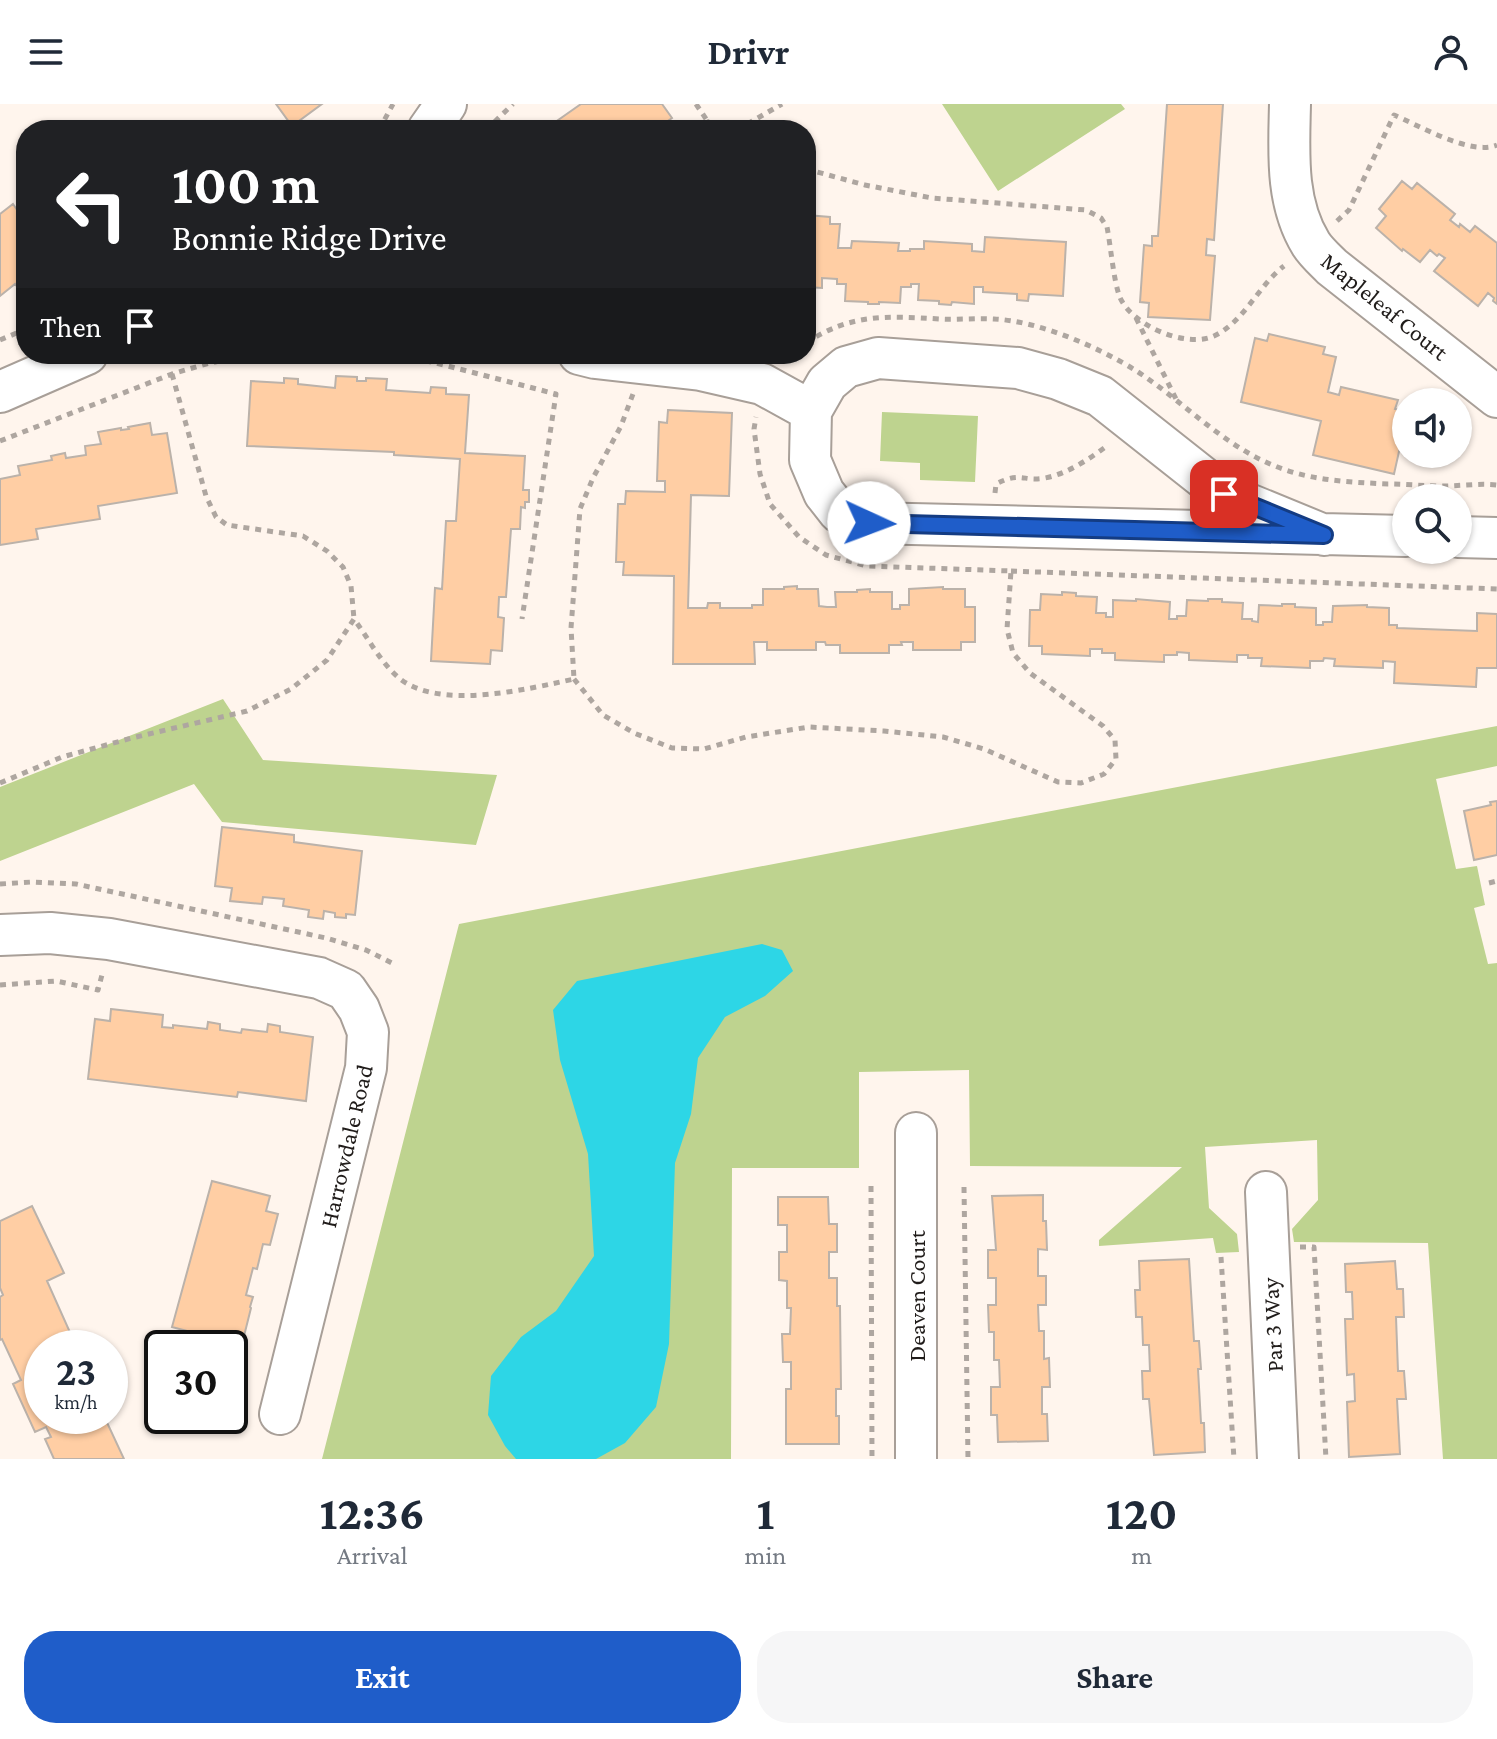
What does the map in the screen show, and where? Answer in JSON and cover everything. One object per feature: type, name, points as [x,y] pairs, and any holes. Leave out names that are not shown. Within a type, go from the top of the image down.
[{"type":"street","name":"Mapleleaf Court","points":[[1290,104],[1289,161],[1293,193],[1300,220],[1312,245],[1332,267],[1497,397]]},
{"type":"street","points":[[1324,535],[1224,494],[1100,396],[1058,379],[1018,368],[878,358],[846,367],[827,383],[811,411],[810,460],[824,493],[839,512],[869,523],[1324,535],[1392,536]]},
{"type":"street","points":[[0,392],[64,364]]},
{"type":"street","points":[[645,364],[701,370],[762,384],[811,411]]},
{"type":"street","points":[[1472,537],[1497,538]]},
{"type":"street","name":"Harrowdale Road","points":[[0,935],[50,933],[109,939],[319,978],[346,990],[359,1009],[368,1032],[366,1068],[280,1414]]},
{"type":"street","name":"Deaven Court","points":[[916,1133],[916,1459]]},
{"type":"street","name":"Par 3 Way","points":[[1266,1192],[1278,1459]]},
{"type":"path","points":[[496,120],[513,104]]},
{"type":"path","points":[[757,120],[782,104]]},
{"type":"path","points":[[1136,317],[1161,333],[1188,340],[1213,337],[1234,321],[1273,274],[1312,245],[1349,210],[1394,115],[1468,147],[1490,148],[1497,145]]},
{"type":"path","points":[[816,173],[932,198],[1086,210],[1101,218],[1107,227],[1119,297],[1136,317],[1177,401]]},
{"type":"path","points":[[0,441],[115,395],[206,364]]},
{"type":"path","points":[[440,364],[556,394],[522,619]]},
{"type":"path","points":[[645,364],[621,426],[580,509],[571,628],[574,679],[603,715],[634,733],[672,748],[704,749],[746,737],[809,727],[884,731],[943,737],[984,749],[1058,782],[1081,783],[1104,774],[1116,759],[1115,740],[1103,726],[1030,673],[1013,653],[1007,629],[1011,571]]},
{"type":"path","points":[[172,374],[206,496],[216,517],[227,525],[303,536],[327,551],[343,567],[351,586],[354,619],[379,655],[400,678],[424,691],[468,695],[518,691],[574,679]]},
{"type":"path","points":[[762,384],[754,429],[760,474],[770,504],[799,537],[826,555],[867,566],[1497,589]]},
{"type":"path","points":[[994,501],[996,484],[1011,476],[1039,479],[1054,476],[1112,442]]},
{"type":"path","points":[[0,783],[62,757],[247,711],[291,689],[327,660],[354,619]]},
{"type":"path","points":[[1489,883],[1497,881]]},
{"type":"path","points":[[0,884],[76,884],[326,938],[366,950],[392,963]]},
{"type":"path","points":[[0,985],[56,981],[98,990],[105,962]]},
{"type":"path","points":[[871,1186],[872,1459]]},
{"type":"path","points":[[964,1187],[968,1459]]},
{"type":"path","points":[[1291,1247],[1314,1247],[1326,1459]]},
{"type":"path","points":[[1221,1257],[1234,1459]]},
{"type":"green space","points":[[942,104],[1121,104],[1125,109],[998,191]]},
{"type":"green space","points":[[882,412],[978,416],[975,482],[920,480],[920,463],[880,461]]},
{"type":"green space","points":[[223,699],[263,760],[497,775],[476,845],[222,822],[194,784],[0,861],[0,787]]},
{"type":"green space","points":[[1497,726],[1497,766],[1436,779],[1456,869],[1477,866],[1485,905],[1474,908],[1488,964],[1497,963],[1497,1459],[1443,1459],[1428,1243],[1294,1242],[1292,1229],[1318,1200],[1317,1140],[1205,1147],[1209,1208],[1237,1234],[1239,1252],[1216,1253],[1213,1238],[1099,1246],[1099,1240],[1182,1167],[970,1166],[969,1070],[859,1072],[859,1168],[732,1168],[731,1459],[322,1459],[459,924]]},
{"type":"water","points":[[762,944],[782,950],[793,971],[765,996],[725,1017],[698,1058],[691,1114],[675,1163],[669,1344],[656,1407],[625,1443],[596,1459],[516,1459],[488,1415],[491,1376],[521,1337],[556,1311],[594,1256],[588,1154],[560,1060],[553,1010],[577,981]]},
{"type":"building","points":[[276,104],[322,104],[300,120],[288,120]]},
{"type":"building","points":[[581,104],[662,104],[672,118],[669,120],[558,120]]},
{"type":"building","points":[[1167,104],[1223,104],[1214,240],[1207,239],[1206,255],[1215,256],[1210,320],[1148,317],[1149,303],[1140,302],[1144,245],[1152,246],[1152,236],[1158,236]]},
{"type":"building","points":[[1402,181],[1412,189],[1417,183],[1455,214],[1450,220],[1459,227],[1460,224],[1470,232],[1475,226],[1497,243],[1497,304],[1488,293],[1478,306],[1434,271],[1445,258],[1430,250],[1420,262],[1376,228],[1386,216],[1379,209]]},
{"type":"building","points":[[13,204],[16,208],[16,285],[0,296],[0,214]]},
{"type":"building","points":[[816,216],[830,217],[830,224],[840,224],[838,248],[851,248],[852,241],[899,243],[898,251],[910,251],[924,249],[924,241],[972,244],[972,251],[984,252],[985,237],[1066,242],[1063,296],[1029,294],[1028,301],[1017,300],[1017,294],[983,292],[983,287],[974,287],[974,304],[952,302],[951,305],[918,300],[919,284],[911,284],[911,287],[901,287],[900,303],[868,304],[845,301],[846,284],[837,284],[837,279],[822,278],[822,288],[816,288]]},
{"type":"building","points":[[1269,334],[1325,347],[1323,354],[1336,357],[1328,392],[1339,395],[1341,387],[1392,399],[1394,474],[1313,455],[1321,421],[1241,402],[1255,338],[1267,341]]},
{"type":"building","points":[[336,376],[357,377],[357,381],[387,379],[386,390],[430,393],[431,387],[446,388],[446,394],[469,395],[465,453],[525,456],[523,490],[529,490],[529,502],[525,502],[525,508],[521,507],[520,529],[511,529],[506,597],[499,597],[498,617],[504,618],[502,651],[491,650],[490,664],[431,661],[435,588],[442,589],[446,521],[456,521],[460,459],[394,455],[394,452],[247,446],[251,381],[284,383],[284,378],[298,379],[298,384],[335,388]]},
{"type":"building","points":[[668,410],[732,413],[729,496],[691,495],[688,608],[707,608],[708,603],[720,603],[720,608],[752,608],[752,605],[763,605],[763,589],[797,586],[797,589],[818,589],[819,606],[827,607],[836,607],[835,592],[870,589],[870,592],[892,592],[892,609],[900,609],[900,605],[909,605],[909,589],[965,589],[965,607],[975,607],[975,642],[961,642],[961,650],[913,650],[913,642],[901,642],[902,645],[889,645],[889,653],[840,653],[840,645],[826,645],[825,642],[816,642],[816,650],[767,650],[767,642],[754,642],[755,664],[673,664],[674,576],[623,575],[624,562],[616,562],[618,504],[625,504],[626,491],[665,492],[665,481],[657,481],[659,422],[667,423]]},
{"type":"building","points":[[150,423],[152,435],[167,433],[177,493],[98,506],[100,519],[36,529],[38,539],[0,545],[0,479],[20,475],[18,466],[52,460],[51,456],[65,453],[66,458],[86,455],[85,446],[101,444],[98,432]]},
{"type":"building","points":[[1062,592],[1097,597],[1096,613],[1106,613],[1106,617],[1113,617],[1113,600],[1136,599],[1170,602],[1169,619],[1186,616],[1187,600],[1208,599],[1243,603],[1242,619],[1258,622],[1259,605],[1282,604],[1316,608],[1316,625],[1332,622],[1333,606],[1389,608],[1389,625],[1397,625],[1397,628],[1477,631],[1477,613],[1497,614],[1497,668],[1477,668],[1476,687],[1394,683],[1395,662],[1383,661],[1383,668],[1334,666],[1335,659],[1324,658],[1323,661],[1310,661],[1310,668],[1261,666],[1262,658],[1248,658],[1248,655],[1237,655],[1237,662],[1189,660],[1189,653],[1177,652],[1177,655],[1164,655],[1164,662],[1115,660],[1115,653],[1102,653],[1102,649],[1090,649],[1090,656],[1042,654],[1042,646],[1029,646],[1030,610],[1040,610],[1041,594],[1062,595]]},
{"type":"building","points":[[1497,801],[1497,855],[1474,860],[1464,811]]},
{"type":"building","points":[[222,827],[294,835],[294,842],[362,851],[355,915],[335,917],[335,913],[324,911],[323,919],[308,917],[309,910],[283,906],[284,899],[263,897],[262,904],[230,901],[232,888],[215,886]]},
{"type":"building","points":[[111,1009],[163,1015],[162,1027],[173,1028],[173,1025],[207,1029],[208,1022],[220,1024],[220,1030],[241,1033],[242,1029],[267,1032],[268,1024],[280,1026],[280,1032],[313,1037],[306,1101],[238,1092],[237,1097],[88,1079],[95,1019],[110,1021]]},
{"type":"building","points":[[212,1181],[270,1196],[266,1211],[278,1214],[270,1245],[263,1244],[257,1269],[253,1268],[246,1295],[253,1297],[246,1330],[183,1330],[172,1327]]},
{"type":"building","points":[[1043,1195],[1047,1250],[1038,1249],[1038,1276],[1046,1276],[1046,1305],[1038,1305],[1039,1331],[1044,1331],[1044,1359],[1049,1358],[1050,1387],[1042,1387],[1042,1414],[1047,1414],[1048,1441],[998,1442],[997,1415],[991,1415],[991,1387],[1000,1387],[999,1360],[994,1360],[994,1332],[989,1332],[988,1305],[996,1305],[996,1278],[988,1278],[988,1250],[996,1250],[992,1196]]},
{"type":"building","points":[[778,1197],[828,1197],[829,1224],[837,1224],[837,1252],[829,1252],[829,1278],[837,1278],[837,1306],[840,1306],[841,1389],[836,1389],[839,1444],[786,1444],[786,1389],[791,1389],[791,1362],[783,1362],[782,1334],[790,1334],[791,1308],[787,1308],[787,1281],[779,1280],[779,1252],[787,1252],[787,1225],[778,1225]]},
{"type":"building","points":[[32,1206],[64,1273],[47,1281],[69,1330],[24,1330],[24,1408],[13,1384],[21,1380],[0,1340],[0,1297],[3,1295],[0,1288],[0,1221]]},
{"type":"building","points":[[1189,1259],[1194,1341],[1199,1341],[1201,1369],[1198,1369],[1205,1452],[1154,1455],[1149,1399],[1143,1399],[1142,1371],[1150,1371],[1149,1345],[1143,1345],[1142,1317],[1136,1317],[1135,1290],[1140,1290],[1139,1261]]},
{"type":"building","points":[[1395,1261],[1397,1289],[1403,1289],[1404,1317],[1396,1317],[1398,1371],[1404,1371],[1406,1399],[1397,1399],[1400,1454],[1349,1457],[1347,1402],[1355,1401],[1354,1374],[1347,1375],[1345,1319],[1353,1319],[1352,1292],[1346,1292],[1345,1264]]},
{"type":"building","points":[[50,1434],[112,1434],[124,1459],[54,1459],[45,1439],[51,1437]]},
{"type":"route","points":[[869,523],[1324,535],[1224,494]]}]
